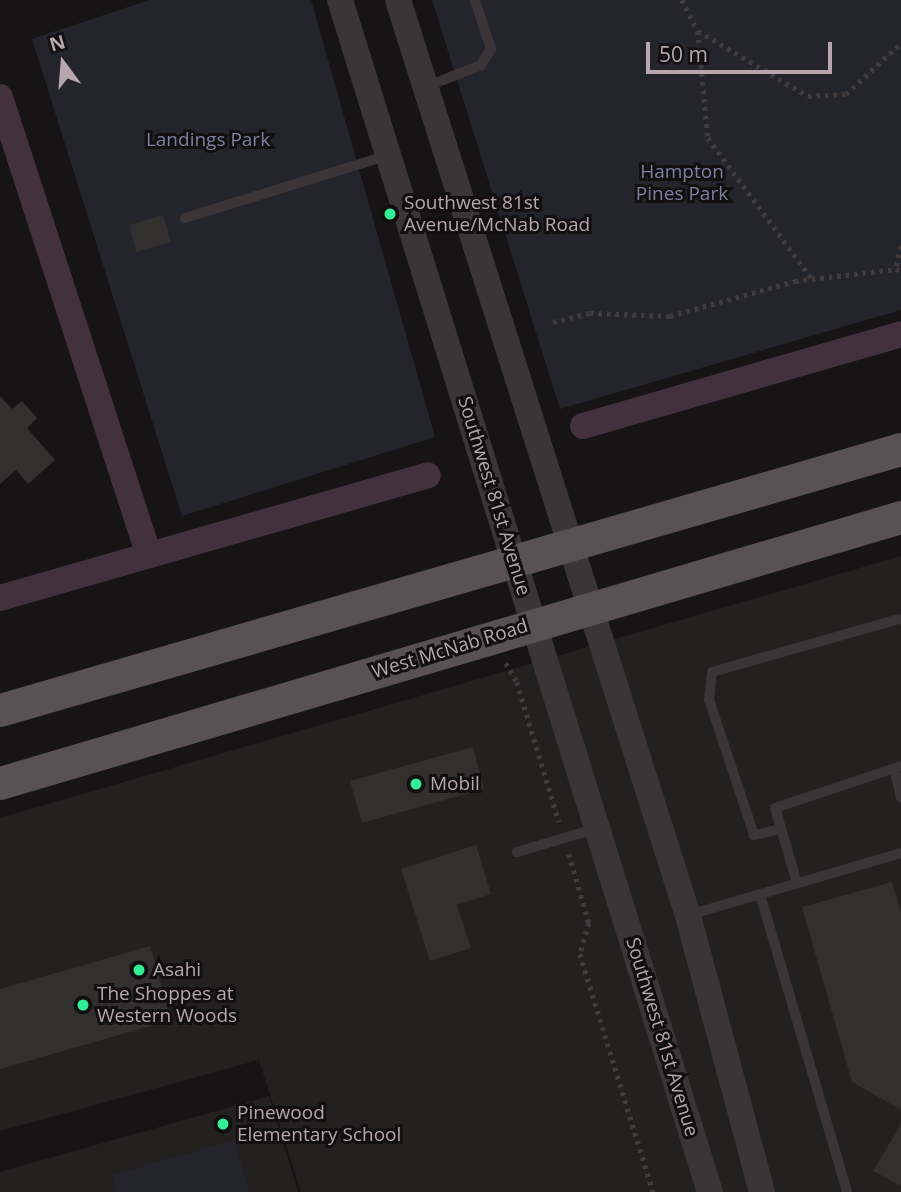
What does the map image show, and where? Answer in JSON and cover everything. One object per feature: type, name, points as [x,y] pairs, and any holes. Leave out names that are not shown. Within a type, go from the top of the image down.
[{"type":"main road","points":[[0,710],[901,449]]},
{"type":"main road","name":"West McNab Road","points":[[0,783],[534,623],[901,517]]},
{"type":"street","name":"Southwest 81st Avenue","points":[[340,0],[710,1192]]},
{"type":"street","points":[[398,0],[574,543],[688,916],[762,1192]]},
{"type":"lane","points":[[428,86],[481,65],[491,49],[475,0]]},
{"type":"lane","points":[[185,218],[388,155]]},
{"type":"lane","points":[[781,828],[754,835],[709,700],[712,672],[900,619]]},
{"type":"lane","points":[[797,883],[775,808],[898,769],[901,797]]},
{"type":"lane","points":[[517,852],[597,828]]},
{"type":"lane","points":[[688,916],[901,853]]},
{"type":"lane","points":[[760,894],[847,1192]]},
{"type":"path","points":[[682,0],[698,31],[708,138],[811,279]]},
{"type":"path","points":[[698,31],[808,96],[846,94],[901,43]]},
{"type":"path","points":[[553,322],[590,313],[670,316],[811,279],[899,271],[901,246]]},
{"type":"path","points":[[495,662],[510,666],[517,682],[564,838],[589,923],[580,954],[653,1192]]},
{"type":"shaded area","points":[[901,556],[901,1192],[301,1192],[259,1060],[0,1131],[0,818]]},
{"type":"shaded area","name":"Pinewood Elementary School","points":[[269,1096],[298,1192],[0,1192],[0,1172]]},
{"type":"green space","name":"Landings Park","points":[[149,0],[311,0],[435,437],[182,516],[32,39]]},
{"type":"green space","name":"Hampton Pines Park","points":[[432,0],[901,0],[901,310],[560,409]]},
{"type":"green space","points":[[234,1140],[249,1192],[117,1192],[113,1175]]},
{"type":"building","points":[[163,215],[171,242],[136,252],[129,225]]},
{"type":"building","points":[[0,396],[12,409],[22,401],[37,418],[27,428],[55,460],[28,484],[16,470],[0,484]]},
{"type":"building","points":[[473,747],[484,789],[362,823],[350,781]]},
{"type":"building","points":[[476,845],[491,894],[457,905],[471,948],[430,961],[401,869]]},
{"type":"building","points":[[892,882],[901,912],[901,1110],[852,1082],[802,907]]},
{"type":"building","name":"The Shoppes at Western Woods","points":[[150,946],[171,1020],[0,1069],[0,989]]},
{"type":"building","points":[[901,1124],[901,1186],[873,1171]]},
{"type":"waterway","points":[[0,97],[149,555]]},
{"type":"waterway","points":[[583,426],[901,334]]},
{"type":"waterway","points":[[0,598],[428,475]]},
{"type":"place","name":"Southwest 81st Avenue/McNab Road","points":[[390,214]]},
{"type":"place","name":"Mobil","points":[[416,784]]},
{"type":"place","name":"Asahi","points":[[139,970]]},
{"type":"place","name":"The Shoppes at Western Woods","points":[[83,1005]]},
{"type":"place","name":"Pinewood Elementary School","points":[[223,1124]]}]
